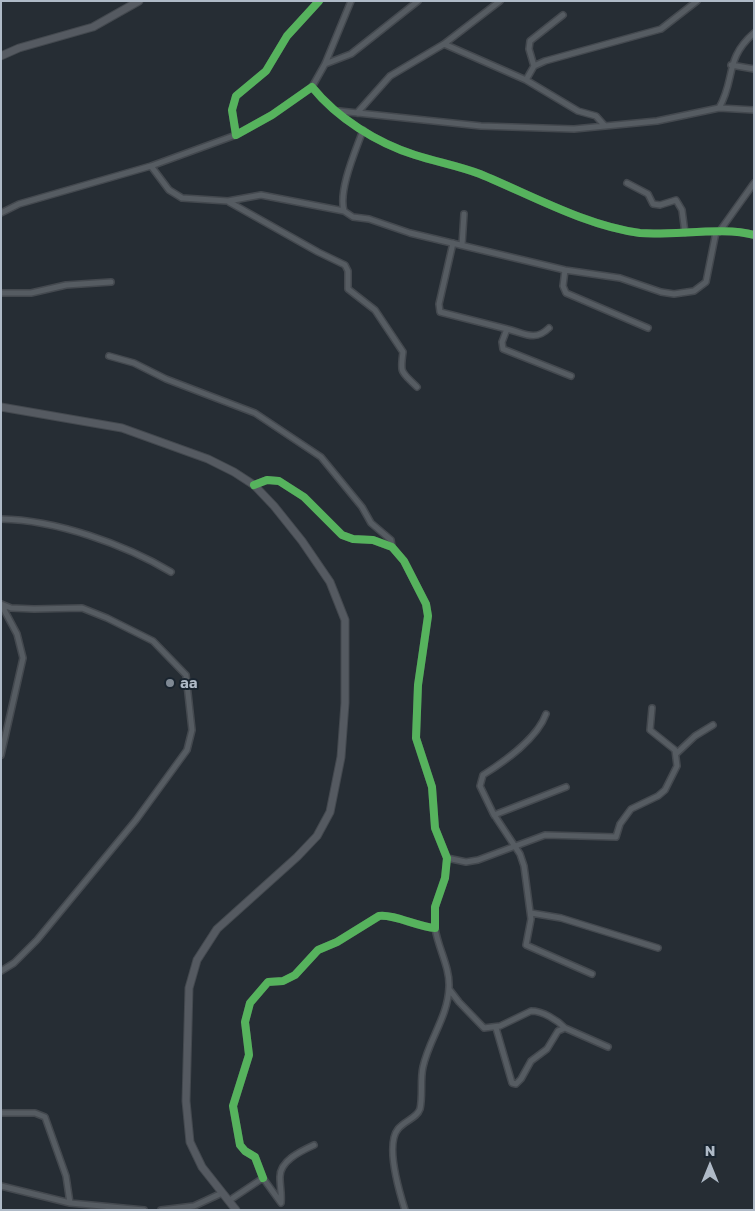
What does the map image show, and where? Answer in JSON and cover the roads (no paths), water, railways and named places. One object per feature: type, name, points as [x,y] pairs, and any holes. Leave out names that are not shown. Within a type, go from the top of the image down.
[{"type":"main road","points":[[1,56],[19,48],[93,27],[139,1]]},
{"type":"main road","points":[[1,407],[122,428],[208,460],[254,485],[274,506],[302,541],[330,582],[345,620],[345,704],[341,757],[332,804],[326,822],[317,836],[297,857],[217,929],[206,944],[193,971],[187,1013],[186,1101],[189,1136],[202,1168],[230,1200],[236,1210]]},
{"type":"street","points":[[236,135],[232,110],[236,96],[266,71],[287,36],[319,1]]},
{"type":"street","points":[[1,214],[19,204],[151,166],[236,135],[272,115],[312,87],[325,64],[351,1]]},
{"type":"street","points":[[325,64],[351,54],[418,1]]},
{"type":"street","points":[[357,113],[390,76],[444,44],[500,1]]},
{"type":"street","points":[[526,80],[534,66],[545,61],[661,29],[697,1]]},
{"type":"street","points":[[534,66],[529,49],[530,41],[563,15]]},
{"type":"street","points":[[719,108],[724,98],[731,65],[742,43],[754,33]]},
{"type":"street","points":[[444,44],[526,80],[578,111],[596,116],[604,125]]},
{"type":"street","points":[[731,65],[754,69]]},
{"type":"street","points":[[312,87],[349,122],[413,154],[478,174],[545,203],[605,224],[640,233],[717,232],[754,235]]},
{"type":"street","points":[[339,111],[492,126],[574,129],[657,121],[719,108],[754,110]]},
{"type":"street","points":[[344,211],[343,200],[346,185],[363,130]]},
{"type":"street","points":[[151,166],[169,190],[177,196],[189,199],[228,201],[261,195],[344,211],[353,217],[370,219],[394,229],[565,270],[620,278],[669,294],[694,291],[703,286],[708,278],[717,232],[754,183]]},
{"type":"street","points":[[627,183],[648,194],[653,204],[660,205],[676,200],[683,212],[685,233]]},
{"type":"street","points":[[228,201],[318,252],[345,265],[347,268],[348,289],[374,310],[396,339],[403,352],[402,371],[417,387]]},
{"type":"street","points":[[462,245],[464,214]]},
{"type":"street","points":[[452,243],[439,304],[440,312],[536,337],[542,335],[549,328]]},
{"type":"street","points":[[565,270],[564,288],[566,293],[648,328]]},
{"type":"street","points":[[1,293],[32,293],[66,284],[111,282]]},
{"type":"street","points":[[507,329],[502,344],[503,349],[571,376]]},
{"type":"street","points":[[109,356],[139,365],[166,379],[195,388],[258,415],[325,462],[364,509],[371,523],[391,540],[392,547]]},
{"type":"street","points":[[254,485],[267,480],[279,482],[304,497],[342,535],[353,539],[373,540],[392,547],[404,561],[428,611],[418,685],[416,730],[422,759],[432,787],[434,823],[447,858],[445,878],[435,907],[435,928],[448,975],[449,989],[444,1016],[423,1065],[420,1109],[416,1116],[402,1124],[394,1133],[392,1143],[395,1166],[406,1210]]},
{"type":"street","points":[[1,519],[73,531],[133,553],[171,572]]},
{"type":"street","points":[[1,604],[17,634],[24,658],[1,755]]},
{"type":"street","points":[[1,604],[11,608],[82,608],[107,618],[156,643],[186,675],[192,730],[187,750],[136,820],[37,940],[14,963],[1,971]]},
{"type":"street","points":[[652,708],[650,730],[677,753]]},
{"type":"street","points":[[546,714],[540,726],[523,746],[481,778],[482,792],[524,866],[531,913],[526,945],[592,974]]},
{"type":"street","points":[[447,858],[466,862],[545,835],[616,837],[620,824],[631,809],[666,790],[677,766],[677,753],[695,736],[713,725]]},
{"type":"street","points":[[494,815],[566,787]]},
{"type":"street","points":[[531,913],[561,918],[658,948]]},
{"type":"street","points":[[314,1145],[289,1159],[280,1173],[281,1203],[263,1178],[256,1157],[245,1151],[240,1145],[233,1110],[250,1055],[245,1022],[252,998],[268,982],[283,981],[295,975],[318,950],[337,942],[379,916],[385,915],[413,924],[435,928]]},
{"type":"street","points":[[449,989],[477,1023],[484,1028],[496,1028],[531,1010],[552,1018],[565,1028],[608,1047]]},
{"type":"street","points":[[496,1028],[512,1083],[516,1084],[531,1061],[547,1049],[558,1031],[565,1028]]},
{"type":"street","points":[[1,1113],[35,1113],[45,1117],[66,1176],[70,1203]]},
{"type":"street","points":[[230,1200],[263,1178]]},
{"type":"street","points":[[1,1186],[70,1203],[144,1210]]},
{"type":"street","points":[[161,1210],[194,1208],[222,1193]]},
{"type":"place","name":"aa","points":[[170,683]]}]
